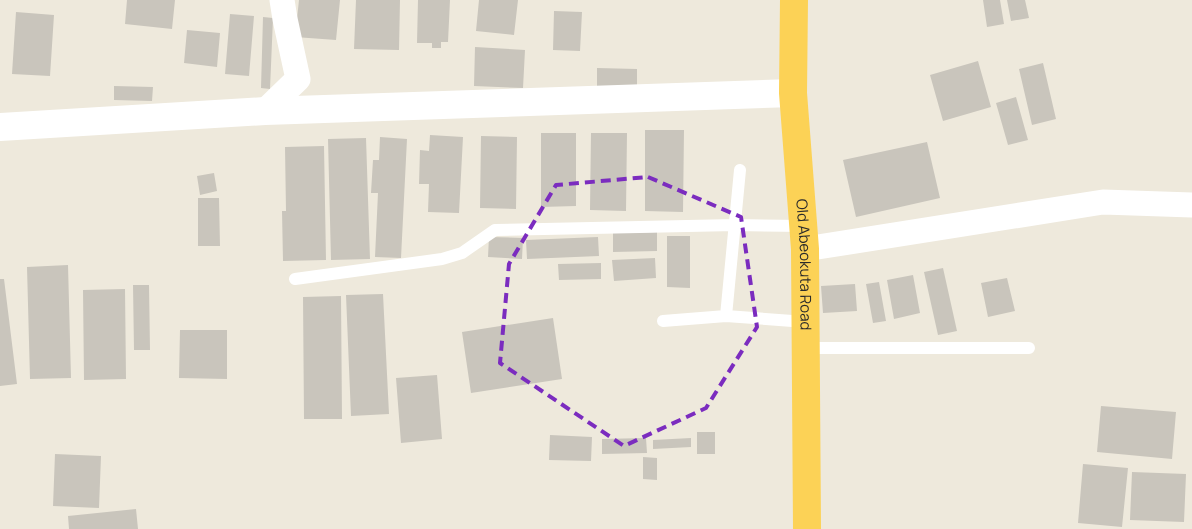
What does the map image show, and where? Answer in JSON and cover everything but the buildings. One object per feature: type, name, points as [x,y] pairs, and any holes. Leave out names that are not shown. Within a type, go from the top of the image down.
[{"type":"highway","name":"Old Abeokuta Road","points":[[794,0],[793,93],[805,237],[808,529]]},
{"type":"street","points":[[265,111],[298,78],[282,0]]},
{"type":"street","points":[[0,127],[265,111],[793,93]]},
{"type":"street","points":[[805,237],[1102,202],[1192,205]]},
{"type":"lane","points":[[726,316],[740,170]]},
{"type":"lane","points":[[295,279],[442,259],[462,253],[495,230],[735,225],[805,237]]},
{"type":"lane","points":[[663,322],[726,316],[806,335],[1029,348]]},
{"type":"highlighted area","points":[[648,177],[741,217],[757,327],[706,408],[624,446],[500,363],[509,264],[556,185]]}]
